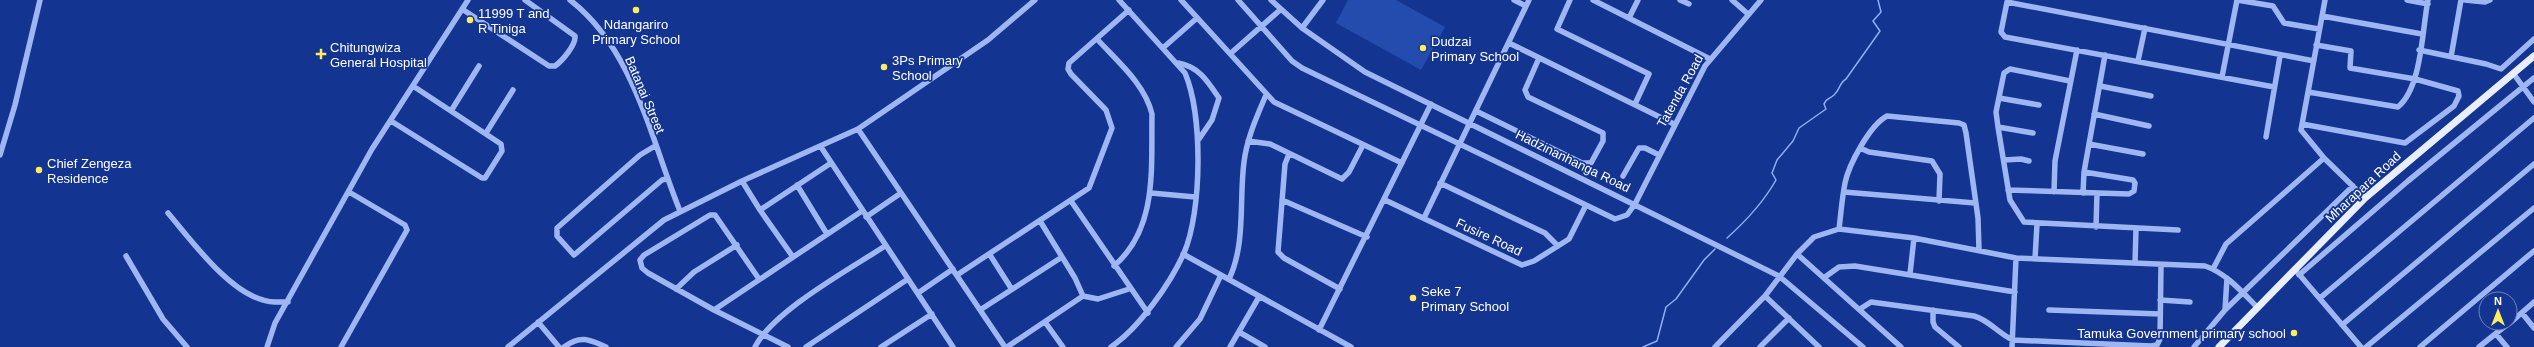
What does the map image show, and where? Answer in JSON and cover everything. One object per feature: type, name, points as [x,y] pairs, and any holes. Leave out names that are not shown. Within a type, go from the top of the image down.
[{"type":"main road","name":"Mharapara Road","points":[[2219,347],[2365,198],[2534,56]]},
{"type":"street","points":[[0,155],[40,0]]},
{"type":"street","points":[[267,347],[275,323],[348,192],[468,0]]},
{"type":"street","points":[[462,9],[549,66],[555,66],[575,41],[575,36],[525,0]]},
{"type":"street","name":"Batanai Street","points":[[570,0],[597,25],[622,65],[680,211]]},
{"type":"street","points":[[508,347],[657,225],[680,211],[742,181],[821,147],[858,129],[988,40],[1035,0]]},
{"type":"street","points":[[1112,347],[1148,313],[1183,254],[1193,226],[1199,139],[1190,87],[1178,63],[1119,0]]},
{"type":"street","points":[[1181,0],[1231,53],[1266,95],[1274,102],[1402,163]]},
{"type":"street","points":[[1238,0],[1292,61],[1302,68],[1615,219],[1627,215],[1635,204]]},
{"type":"street","name":"Hadzinanhanga Road","points":[[1271,0],[1280,10],[1302,28],[1365,72],[1779,276],[1863,347]]},
{"type":"street","points":[[1302,28],[1323,0]]},
{"type":"street","points":[[1514,0],[1526,6]]},
{"type":"street","points":[[1424,218],[1529,0]]},
{"type":"street","points":[[1570,0],[1557,29],[1648,74],[1635,104]]},
{"type":"street","points":[[1593,0],[1600,2],[1710,59]]},
{"type":"street","points":[[1629,18],[1638,0]]},
{"type":"street","points":[[1680,0],[1689,4]]},
{"type":"street","points":[[1732,0],[1748,14]]},
{"type":"street","name":"Tatenda Road","points":[[1635,204],[1674,124],[1710,59],[1761,0]]},
{"type":"street","points":[[2222,77],[2237,0],[2273,6],[2284,23],[2319,29]]},
{"type":"street","points":[[2324,0],[2302,124],[2303,134],[2324,158],[2365,198]]},
{"type":"street","points":[[2308,92],[2398,107],[2403,102],[2415,79],[2428,2],[2407,0]]},
{"type":"street","points":[[2451,56],[2460,0]]},
{"type":"street","points":[[2465,0],[2485,2],[2490,0]]},
{"type":"street","points":[[2274,87],[2005,37],[2001,32],[2007,2],[2145,28],[2280,56],[2314,61]]},
{"type":"street","points":[[957,275],[990,255],[1089,188],[1112,128],[1106,110],[1068,69],[1069,63],[1129,10]]},
{"type":"street","points":[[1231,53],[1280,10]]},
{"type":"street","points":[[2322,16],[2422,34]]},
{"type":"street","points":[[1164,47],[1197,18]]},
{"type":"street","points":[[2138,61],[2145,28]]},
{"type":"street","points":[[1097,38],[1137,83],[1150,102],[1152,114],[1151,193],[1144,226],[1126,255],[1114,266]]},
{"type":"street","points":[[2419,50],[2451,56],[2501,69],[2534,39]]},
{"type":"street","points":[[1508,43],[1674,124]]},
{"type":"street","points":[[2302,124],[2405,143],[2454,106],[2459,96],[2458,91],[2415,79],[2350,68],[2351,51],[2316,45]]},
{"type":"street","points":[[2054,192],[2055,161],[2077,50]]},
{"type":"street","points":[[2083,193],[2084,172],[2105,55]]},
{"type":"street","points":[[2266,137],[2280,56]]},
{"type":"street","points":[[1476,111],[1582,163],[1591,163],[1603,141],[1603,132],[1528,96],[1525,90],[1538,58]]},
{"type":"street","points":[[1178,63],[1191,66],[1208,81],[1219,98],[1212,120],[1199,139]]},
{"type":"street","points":[[451,111],[479,66]]},
{"type":"street","points":[[2070,81],[2008,70],[2004,73],[1996,112],[1998,127],[2010,200],[2024,222],[2037,224],[2178,230]]},
{"type":"street","points":[[2513,73],[2534,102]]},
{"type":"street","points":[[2299,275],[2408,181],[2534,78]]},
{"type":"street","points":[[391,121],[483,179],[503,147],[486,133],[413,86]]},
{"type":"street","points":[[2100,86],[2152,96]]},
{"type":"street","points":[[486,133],[513,90]]},
{"type":"street","points":[[1229,279],[1235,267],[1244,162],[1248,141],[1266,95]]},
{"type":"street","points":[[1999,98],[2039,104]]},
{"type":"street","points":[[1319,330],[1367,237],[1431,104]]},
{"type":"street","points":[[2094,114],[2149,126]]},
{"type":"street","points":[[1839,229],[1845,182],[1860,148],[1881,119],[1887,116],[1964,125],[1975,203],[1979,250]]},
{"type":"street","points":[[2320,298],[2534,118]]},
{"type":"street","points":[[1998,127],[2033,133]]},
{"type":"street","points":[[858,129],[1006,347],[1083,296]]},
{"type":"street","points":[[0,132],[5,137]]},
{"type":"street","points":[[1248,141],[1270,144],[1342,180],[1349,172],[1363,145]]},
{"type":"street","points":[[2089,144],[2142,154]]},
{"type":"street","points":[[655,146],[640,155],[557,228],[557,236],[574,255],[662,180],[666,179]]},
{"type":"street","points":[[821,147],[953,347]]},
{"type":"street","points":[[1623,176],[1639,148],[1645,148],[1660,155]]},
{"type":"street","points":[[1860,148],[1869,152],[1932,161],[1940,174],[1939,201]]},
{"type":"street","points":[[1289,154],[1282,200],[1278,248],[1279,255],[1340,289]]},
{"type":"street","points":[[2214,269],[2226,244],[2324,158]]},
{"type":"street","points":[[2004,160],[2021,159],[2029,162]]},
{"type":"street","points":[[760,210],[831,163]]},
{"type":"street","points":[[2342,325],[2534,164]]},
{"type":"street","points":[[2008,190],[2129,194],[2134,191],[2135,183],[2133,180],[2084,172]]},
{"type":"street","points":[[742,181],[760,210],[793,257]]},
{"type":"street","points":[[1440,183],[1545,233],[1558,246]]},
{"type":"street","points":[[797,185],[827,234]]},
{"type":"street","points":[[2194,347],[2242,292],[2273,266],[2353,186]]},
{"type":"street","points":[[341,347],[407,230],[405,225],[348,192]]},
{"type":"street","points":[[1844,192],[1975,203]]},
{"type":"street","points":[[1151,193],[1195,198]]},
{"type":"street","points":[[2096,227],[2097,193]]},
{"type":"street","points":[[866,217],[901,194]]},
{"type":"street","points":[[1282,200],[1367,237]]},
{"type":"street","name":"Fusire Road","points":[[1385,200],[1522,265],[1534,261],[1558,246],[1573,233],[1586,205]]},
{"type":"street","points":[[1071,201],[1129,289],[1148,313]]},
{"type":"street","points":[[2366,347],[2534,208]]},
{"type":"street","points":[[714,310],[862,211]]},
{"type":"street","points":[[168,213],[214,267],[233,283],[261,300],[288,302]]},
{"type":"street","points":[[759,279],[737,245],[717,217],[713,214],[644,255],[640,260],[645,270],[676,289],[761,335],[788,347]]},
{"type":"street","points":[[1040,221],[1062,256],[1083,296],[1098,300],[1129,289]]},
{"type":"street","points":[[2035,259],[2037,224]]},
{"type":"street","points":[[2135,263],[2136,228]]},
{"type":"street","points":[[1715,347],[1765,296],[1797,254],[1814,237],[1839,229],[1914,238],[2016,258],[2205,266],[2214,269],[2227,278],[2257,307]]},
{"type":"street","points":[[1910,274],[1914,238]]},
{"type":"street","points":[[676,289],[694,272],[737,245]]},
{"type":"street","points":[[755,347],[761,335],[778,317],[885,246]]},
{"type":"street","points":[[2420,347],[2534,252]]},
{"type":"street","points":[[1183,254],[1351,347]]},
{"type":"street","points":[[1797,254],[1825,277],[1901,347]]},
{"type":"street","points":[[990,255],[1011,288]]},
{"type":"street","points":[[126,256],[163,319],[187,347]]},
{"type":"street","points":[[980,310],[1011,288],[1062,256]]},
{"type":"street","points":[[2012,347],[2016,258]]},
{"type":"street","points":[[1860,309],[1871,302],[1980,318],[2001,334],[2013,340],[2098,346],[2157,344],[2160,339],[2161,265]]},
{"type":"street","points":[[1825,277],[1839,267],[1851,266],[1910,274],[2015,292]]},
{"type":"street","points":[[918,293],[953,269]]},
{"type":"street","points":[[2294,269],[2361,347]]},
{"type":"street","points":[[1176,347],[1200,319],[1221,275]]},
{"type":"street","points":[[2225,310],[2227,278]]},
{"type":"street","points":[[806,347],[908,279]]},
{"type":"street","points":[[1765,296],[1819,347]]},
{"type":"street","points":[[1230,347],[1259,297]]},
{"type":"street","points":[[2160,300],[2190,302]]},
{"type":"street","points":[[2518,316],[2534,302]]},
{"type":"street","points":[[1933,310],[1935,326],[1959,347]]},
{"type":"street","points":[[2048,310],[2160,314]]},
{"type":"street","points":[[2522,313],[2534,328]]},
{"type":"street","points":[[881,347],[932,314]]},
{"type":"street","points":[[1760,347],[1789,318]]},
{"type":"street","points":[[538,322],[559,347]]},
{"type":"street","points":[[1045,322],[1063,347]]},
{"type":"street","points":[[2480,347],[2500,331]]},
{"type":"street","points":[[1239,332],[1265,347]]},
{"type":"street","points":[[2496,334],[2507,347]]},
{"type":"street","points":[[564,347],[573,340],[586,338],[606,347]]},
{"type":"street","points":[[1807,347],[1813,342]]},
{"type":"shaded area","points":[[1348,0],[1396,0],[1445,27],[1421,70],[1336,23]]},
{"type":"waterway","points":[[1727,238],[1741,225],[1766,196],[1776,180],[1772,173],[1777,160],[1793,141],[1799,128],[1826,109],[1824,104],[1825,102],[1836,93],[1842,82],[1846,79],[1880,31],[1873,21],[1881,12],[1878,0]]},
{"type":"waterway","points":[[1643,347],[1657,341],[1666,307],[1676,299],[1704,260],[1715,249]]},
{"type":"place","name":"Ndangariro Primary School","points":[[636,10]]},
{"type":"place","name":"11999 T and R Tiniga","points":[[470,20]]},
{"type":"place","name":"Dudzai Primary School","points":[[1423,48]]},
{"type":"place","name":"Chitungwiza General Hospital","points":[[321,54]]},
{"type":"place","name":"3Ps Primary School","points":[[884,67]]},
{"type":"place","name":"Chief Zengeza Residence","points":[[39,170]]},
{"type":"place","name":"Seke 7 Primary School","points":[[1413,298]]},
{"type":"place","name":"Tamuka Government primary school","points":[[2294,333]]}]
